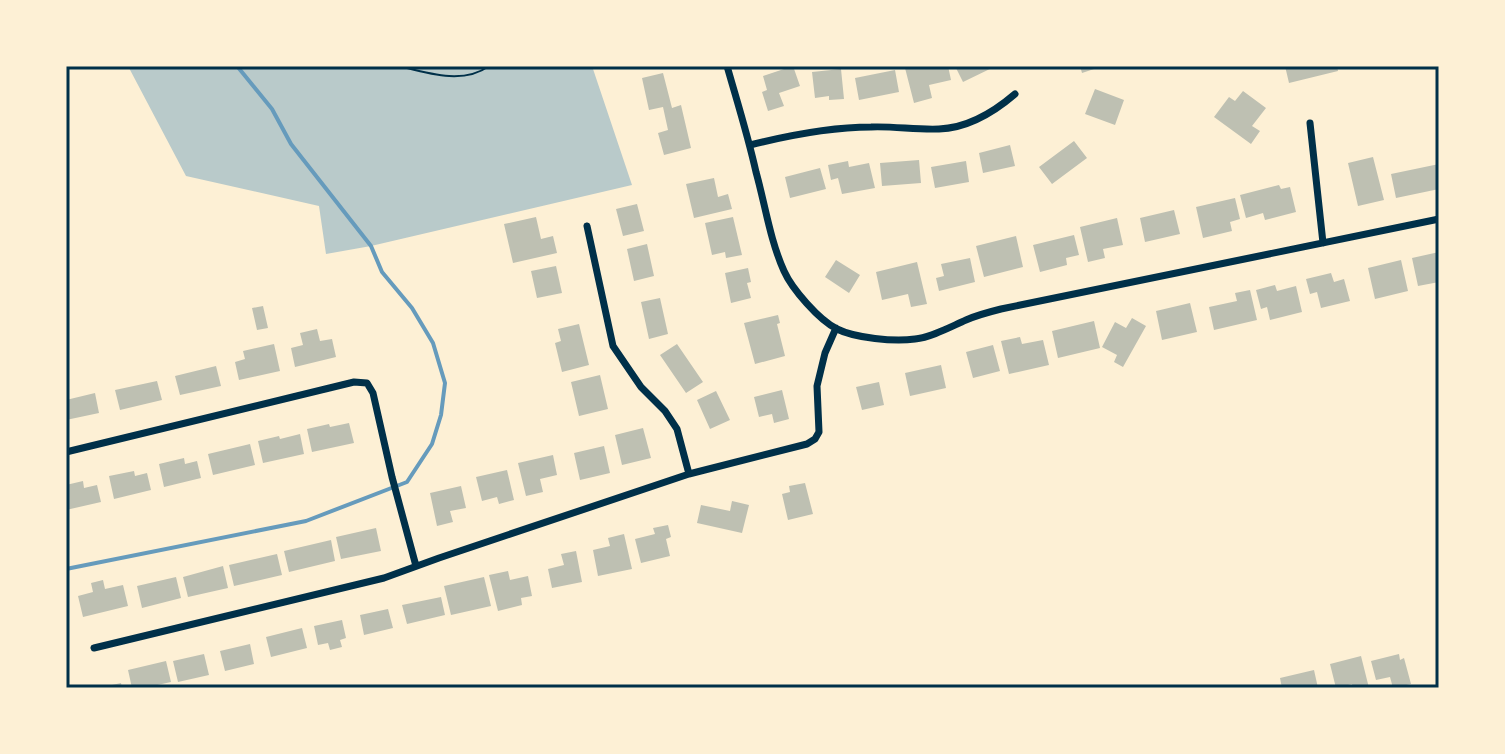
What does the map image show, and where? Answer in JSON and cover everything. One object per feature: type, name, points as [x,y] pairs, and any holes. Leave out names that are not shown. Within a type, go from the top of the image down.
[{"type":"street","points":[[727,66],[784,273],[807,304],[836,328],[870,337],[916,339],[1001,309],[1439,219]]},
{"type":"street","points":[[750,145],[789,135],[837,129],[942,129],[973,122],[997,110],[1015,94]]},
{"type":"street","points":[[1310,123],[1323,243]]},
{"type":"street","points":[[587,226],[613,346],[641,387],[665,411],[677,429],[689,474]]},
{"type":"street","points":[[94,648],[369,582],[689,474],[797,447],[815,439],[819,432],[819,377],[836,328]]},
{"type":"street","points":[[66,452],[354,382],[367,383],[373,393],[416,566]]},
{"type":"path","points":[[399,66],[461,76],[489,66]]},
{"type":"shaded area","points":[[128,66],[592,66],[632,185],[326,254],[319,206],[186,176]]},
{"type":"building","points":[[793,66],[800,86],[779,93],[784,106],[768,111],[762,92],[767,90],[763,76]]},
{"type":"building","points":[[948,66],[951,80],[929,85],[932,98],[914,103],[905,68]]},
{"type":"building","points":[[955,66],[996,66],[963,82]]},
{"type":"building","points":[[1080,66],[1100,66],[1100,67],[1082,73]]},
{"type":"building","points":[[1285,66],[1337,66],[1338,71],[1289,83]]},
{"type":"building","points":[[841,69],[844,99],[829,100],[829,96],[815,98],[812,72]]},
{"type":"building","points":[[895,70],[899,92],[859,100],[855,78]]},
{"type":"building","points":[[663,73],[672,108],[681,105],[691,148],[664,155],[658,133],[668,130],[663,107],[649,110],[642,78]]},
{"type":"building","points":[[1095,89],[1124,100],[1115,125],[1085,114]]},
{"type":"building","points":[[1243,91],[1266,108],[1252,126],[1260,131],[1251,144],[1214,117],[1229,97],[1235,101]]},
{"type":"building","points":[[1074,141],[1087,158],[1052,184],[1039,167]]},
{"type":"building","points":[[1010,145],[1015,166],[983,173],[979,153]]},
{"type":"building","points":[[1373,157],[1384,200],[1358,206],[1348,163]]},
{"type":"building","points":[[919,160],[921,183],[882,186],[880,163]]},
{"type":"building","points":[[848,161],[849,167],[869,163],[875,188],[842,194],[838,178],[831,180],[828,165]]},
{"type":"building","points":[[966,161],[969,182],[935,188],[931,167]]},
{"type":"building","points":[[1439,164],[1439,189],[1396,198],[1391,174]]},
{"type":"building","points":[[820,168],[826,189],[790,198],[785,177]]},
{"type":"building","points":[[714,178],[718,197],[728,194],[732,209],[694,218],[686,184]]},
{"type":"building","points":[[1279,185],[1281,189],[1290,187],[1296,212],[1265,220],[1263,213],[1246,218],[1240,195]]},
{"type":"building","points":[[1235,198],[1240,219],[1230,222],[1232,231],[1203,238],[1196,207]]},
{"type":"building","points":[[637,204],[644,231],[623,236],[616,209]]},
{"type":"building","points":[[1174,210],[1180,234],[1145,242],[1140,218]]},
{"type":"building","points":[[536,217],[541,239],[553,236],[557,253],[513,263],[504,224]]},
{"type":"building","points":[[733,217],[742,255],[726,258],[725,252],[712,255],[705,223]]},
{"type":"building","points":[[1117,218],[1123,245],[1103,249],[1105,258],[1088,262],[1080,227]]},
{"type":"building","points":[[1074,235],[1079,255],[1066,258],[1067,265],[1040,272],[1033,245]]},
{"type":"building","points":[[1016,236],[1023,267],[984,277],[976,246]]},
{"type":"building","points":[[647,244],[654,276],[634,281],[627,249]]},
{"type":"building","points":[[1439,252],[1439,282],[1418,286],[1412,258]]},
{"type":"building","points":[[970,258],[975,282],[939,291],[936,278],[944,276],[941,264]]},
{"type":"building","points":[[836,260],[860,275],[849,293],[825,277]]},
{"type":"building","points":[[1401,260],[1408,291],[1375,299],[1368,268]]},
{"type":"building","points":[[917,262],[927,304],[911,307],[908,294],[882,300],[876,272]]},
{"type":"building","points":[[556,266],[562,293],[537,298],[531,271]]},
{"type":"building","points":[[748,268],[751,282],[747,283],[751,298],[731,303],[725,273]]},
{"type":"building","points":[[1331,273],[1334,282],[1344,279],[1350,301],[1321,308],[1317,292],[1310,294],[1306,279]]},
{"type":"building","points":[[1275,285],[1277,291],[1296,286],[1302,312],[1270,320],[1267,307],[1261,309],[1256,290]]},
{"type":"building","points":[[1250,290],[1257,320],[1214,330],[1209,307],[1237,301],[1235,293]]},
{"type":"building","points":[[660,298],[668,334],[649,339],[641,302]]},
{"type":"building","points":[[1190,303],[1197,332],[1162,340],[1156,311]]},
{"type":"building","points":[[263,306],[268,328],[257,330],[252,308]]},
{"type":"building","points":[[778,315],[780,323],[777,324],[785,356],[755,364],[744,323]]},
{"type":"building","points":[[1132,318],[1146,326],[1123,367],[1114,362],[1117,355],[1102,347],[1115,322],[1126,328]]},
{"type":"building","points":[[1094,321],[1100,348],[1058,358],[1052,331]]},
{"type":"building","points":[[579,324],[589,365],[562,372],[555,343],[561,341],[558,329]]},
{"type":"building","points":[[317,329],[320,341],[332,339],[336,357],[295,367],[291,348],[303,345],[300,333]]},
{"type":"building","points":[[1020,337],[1022,344],[1043,340],[1049,365],[1009,374],[1001,341]]},
{"type":"building","points":[[274,344],[280,371],[239,380],[235,362],[245,359],[243,351]]},
{"type":"building","points":[[677,344],[703,382],[686,393],[660,355]]},
{"type":"building","points":[[993,345],[1000,371],[973,378],[966,352]]},
{"type":"building","points":[[941,365],[946,388],[910,396],[905,373]]},
{"type":"building","points":[[216,366],[221,386],[180,395],[175,376]]},
{"type":"building","points":[[600,375],[608,409],[579,416],[571,382]]},
{"type":"building","points":[[157,381],[162,400],[120,410],[115,390]]},
{"type":"building","points":[[879,382],[884,405],[862,410],[856,387]]},
{"type":"building","points":[[782,390],[789,419],[774,423],[772,414],[759,417],[754,397]]},
{"type":"building","points":[[716,391],[730,420],[710,429],[697,400]]},
{"type":"building","points":[[95,393],[99,413],[66,420],[66,400]]},
{"type":"building","points":[[349,423],[354,443],[312,452],[307,429]]},
{"type":"building","points":[[643,428],[651,458],[622,465],[615,435]]},
{"type":"building","points":[[300,434],[304,454],[263,463],[258,441]]},
{"type":"building","points":[[250,444],[255,465],[213,475],[208,454]]},
{"type":"building","points":[[604,446],[610,473],[580,480],[574,453]]},
{"type":"building","points":[[553,455],[557,475],[540,479],[543,492],[526,496],[518,463]]},
{"type":"building","points":[[184,458],[185,464],[197,461],[201,478],[164,487],[159,464]]},
{"type":"building","points":[[507,470],[514,500],[499,504],[497,497],[482,501],[476,477]]},
{"type":"building","points":[[134,471],[135,476],[147,473],[151,490],[114,499],[109,476]]},
{"type":"building","points":[[83,481],[84,488],[97,485],[101,502],[66,510],[66,485]]},
{"type":"building","points":[[805,483],[813,514],[788,520],[782,494],[790,492],[789,486]]},
{"type":"building","points":[[461,486],[466,508],[450,511],[453,522],[437,526],[430,493]]},
{"type":"building","points":[[732,501],[749,505],[742,533],[697,523],[701,505],[730,511]]},
{"type":"building","points":[[668,525],[671,537],[666,539],[670,556],[641,563],[635,539],[655,534],[653,528]]},
{"type":"building","points":[[376,528],[381,551],[341,559],[336,537]]},
{"type":"building","points":[[624,534],[632,569],[598,576],[593,550],[610,546],[608,538]]},
{"type":"building","points":[[331,540],[335,561],[289,572],[284,551]]},
{"type":"building","points":[[576,551],[582,582],[552,588],[548,569],[564,565],[561,554]]},
{"type":"building","points":[[277,554],[282,575],[234,586],[229,565]]},
{"type":"building","points":[[223,566],[228,588],[188,597],[183,577]]},
{"type":"building","points":[[508,571],[510,580],[528,576],[532,596],[521,598],[522,605],[498,611],[489,575]]},
{"type":"building","points":[[176,577],[181,598],[142,608],[137,586]]},
{"type":"building","points":[[484,577],[491,606],[451,615],[444,586]]},
{"type":"building","points":[[103,580],[105,589],[123,585],[128,606],[83,617],[78,596],[93,592],[91,583]]},
{"type":"building","points":[[441,597],[445,615],[407,624],[402,605]]},
{"type":"building","points":[[388,609],[393,628],[364,635],[360,615]]},
{"type":"building","points":[[342,620],[346,638],[340,640],[342,647],[330,650],[328,643],[318,645],[314,626]]},
{"type":"building","points":[[302,628],[307,648],[271,657],[266,637]]},
{"type":"building","points":[[250,644],[254,664],[225,671],[220,651]]},
{"type":"building","points":[[204,654],[209,675],[178,682],[173,661]]},
{"type":"building","points":[[1399,654],[1400,660],[1404,658],[1411,684],[1393,688],[1390,677],[1376,680],[1371,661]]},
{"type":"building","points":[[1361,656],[1369,688],[1353,688],[1352,684],[1336,688],[1330,664]]},
{"type":"building","points":[[166,661],[171,682],[132,688],[128,670]]},
{"type":"building","points":[[1314,670],[1318,688],[1282,688],[1280,678]]},
{"type":"building","points":[[121,683],[122,688],[103,688],[103,687]]},
{"type":"waterway","points":[[66,569],[306,521],[407,482],[432,444],[441,415],[445,383],[433,343],[412,308],[382,272],[371,246],[291,144],[272,109],[237,66]]}]
